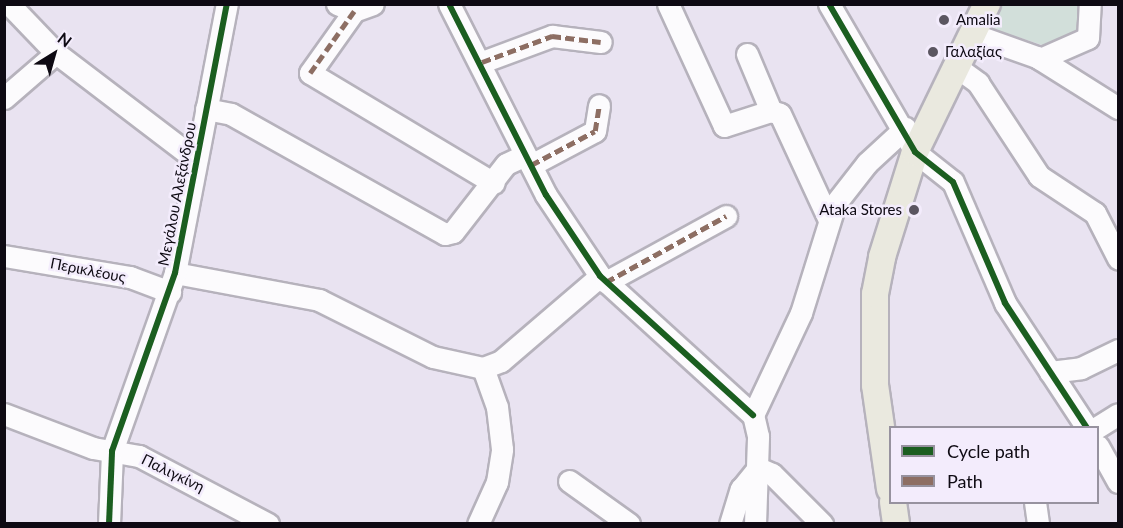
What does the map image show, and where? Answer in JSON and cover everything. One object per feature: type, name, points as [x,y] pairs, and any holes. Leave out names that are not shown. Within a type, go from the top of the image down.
[{"type":"main road","points":[[889,476],[875,385],[875,294],[915,152],[987,4]]},
{"type":"main road","points":[[893,504],[896,524]]},
{"type":"street","points":[[9,4],[56,53],[194,158]]},
{"type":"street","name":"Μεγάλου Αλεξάνδρου","points":[[109,524],[112,451],[172,283],[194,158],[227,4]]},
{"type":"street","points":[[449,4],[482,62],[528,160],[603,279],[753,415]]},
{"type":"street","points":[[668,4],[724,126],[771,111]]},
{"type":"street","points":[[829,4],[905,129],[915,152],[941,167],[953,182],[1005,303],[1086,426]]},
{"type":"street","points":[[1040,59],[1088,38],[1090,4]]},
{"type":"street","points":[[355,7],[310,73],[494,183]]},
{"type":"street","points":[[972,34],[1040,59],[1119,108]]},
{"type":"street","points":[[482,62],[552,36],[601,42]]},
{"type":"street","points":[[4,98],[56,53]]},
{"type":"street","points":[[747,54],[771,111],[786,124],[829,220]]},
{"type":"street","points":[[955,66],[978,83],[1039,176],[1095,213],[1119,258]]},
{"type":"street","points":[[206,109],[231,114],[445,234],[453,232],[494,183],[506,164],[528,160],[595,131],[599,105]]},
{"type":"street","points":[[755,524],[758,468],[753,415],[801,313],[829,220],[844,190],[905,129]]},
{"type":"street","points":[[478,524],[497,482],[502,449],[497,407],[483,368],[501,361],[603,279],[726,216]]},
{"type":"street","name":"Περικλέους","points":[[4,256],[172,283],[320,300],[433,357],[483,368]]},
{"type":"street","points":[[1050,372],[1081,368],[1119,350]]},
{"type":"street","name":"Παλιγκίνη","points":[[4,414],[166,468],[268,524]]},
{"type":"street","points":[[1099,426],[1119,414]]},
{"type":"street","points":[[1099,448],[1119,482]]},
{"type":"street","points":[[730,524],[741,489],[758,468]]},
{"type":"street","points":[[758,468],[772,474],[822,524]]},
{"type":"street","points":[[569,481],[629,524]]},
{"type":"street","points":[[1035,504],[1038,524]]},
{"type":"shaded area","points":[[997,5],[1082,5],[1080,32],[1048,47],[987,27]]},
{"type":"marked path","points":[[310,73],[354,11]]},
{"type":"marked path","points":[[482,62],[552,36],[601,42]]},
{"type":"marked path","points":[[531,165],[595,131],[599,105]]},
{"type":"marked path","points":[[606,282],[726,216]]},
{"type":"cycle path","points":[[109,524],[112,451],[175,273],[227,4]]},
{"type":"cycle path","points":[[449,4],[546,195],[600,276],[753,415]]},
{"type":"cycle path","points":[[829,4],[915,152],[953,182],[1005,303],[1086,426]]},
{"type":"place","name":"Amalia","points":[[944,20]]},
{"type":"place","name":"Γαλαξίας","points":[[933,52]]},
{"type":"place","name":"Ataka Stores","points":[[914,210]]}]
